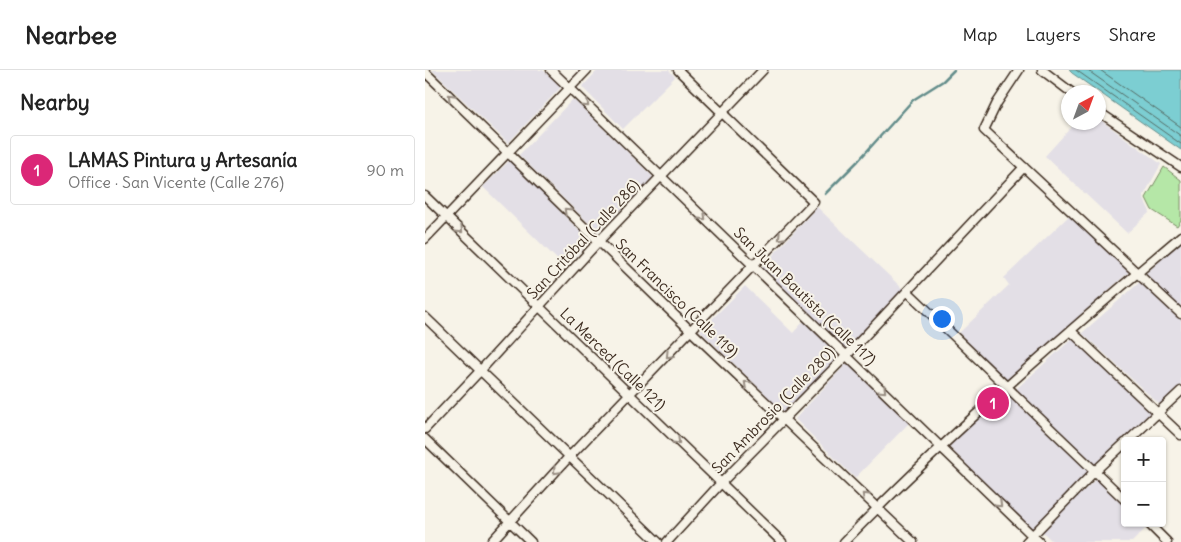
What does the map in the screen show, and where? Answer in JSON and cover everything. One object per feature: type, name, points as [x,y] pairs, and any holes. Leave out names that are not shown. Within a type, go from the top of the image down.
[{"type":"street","name":"San Juan Bautista (Calle 117)","points":[[551,70],[1039,542]]},
{"type":"street","points":[[425,239],[587,70]]},
{"type":"street","points":[[491,542],[569,457],[815,202],[679,70]]},
{"type":"street","name":"San Critóbal (Calle 286)","points":[[425,429],[599,241],[763,70]]},
{"type":"street","points":[[1019,70],[997,103],[984,130],[1181,314]]},
{"type":"street","points":[[1042,70],[1062,85]]},
{"type":"street","name":"San Francisco (Calle 119)","points":[[425,72],[691,331],[913,542]]},
{"type":"street","points":[[1106,117],[1181,167]]},
{"type":"street","name":"San Ambrosio (Calle 280)","points":[[667,542],[721,483],[847,355],[1023,167]]},
{"type":"street","name":"La Merced (Calle 121)","points":[[425,196],[782,542]]},
{"type":"street","points":[[845,542],[877,508],[1007,386],[1181,236]]},
{"type":"street","points":[[907,291],[1121,496]]},
{"type":"street","points":[[425,317],[658,542]]},
{"type":"street","points":[[1071,331],[1181,435]]},
{"type":"street","points":[[1132,437],[1181,392]]},
{"type":"street","points":[[425,439],[531,542]]},
{"type":"street","points":[[1025,542],[1095,470],[1121,447]]},
{"type":"street","points":[[1152,527],[1167,542]]},
{"type":"shaded area","points":[[432,70],[543,70],[561,87],[508,143]]},
{"type":"shaded area","points":[[598,70],[669,70],[675,77],[623,129],[582,87]]},
{"type":"shaded area","points":[[573,99],[654,178],[598,232],[519,155]]},
{"type":"shaded area","points":[[1106,124],[1161,164],[1143,197],[1150,212],[1127,233],[1045,156],[1069,130],[1106,130]]},
{"type":"shaded area","points":[[510,160],[590,242],[565,267],[483,187]]},
{"type":"shaded area","points":[[817,207],[905,291],[848,352],[762,267]]},
{"type":"shaded area","points":[[1071,214],[1130,271],[1007,381],[959,333],[1009,285],[1004,278]]},
{"type":"shaded area","points":[[1181,242],[1181,307],[1145,274]]},
{"type":"shaded area","points":[[1141,281],[1181,319],[1181,385],[1160,405],[1082,333]]},
{"type":"shaded area","points":[[745,286],[793,333],[805,320],[841,355],[784,412],[700,331]]},
{"type":"shaded area","points":[[1073,338],[1151,412],[1125,437],[1121,437],[1121,440],[1095,465],[1016,389]]},
{"type":"shaded area","points":[[848,362],[910,422],[855,478],[795,419]]},
{"type":"shaded area","points":[[1007,390],[1091,471],[1033,530],[949,447]]},
{"type":"shaded area","points":[[1096,479],[1121,503],[1121,527],[1146,528],[1132,542],[1053,542],[1042,531]]},
{"type":"green space","points":[[1164,167],[1181,180],[1181,220],[1177,226],[1152,210],[1146,198]]},
{"type":"water","points":[[1069,70],[1181,70],[1181,150],[1106,97],[1106,85],[1089,85]]},
{"type":"waterway","points":[[825,194],[858,161],[913,100],[943,81],[954,70]]},
{"type":"place","name":"LAMAS Pintura y Artesanía","points":[[993,403]]}]
